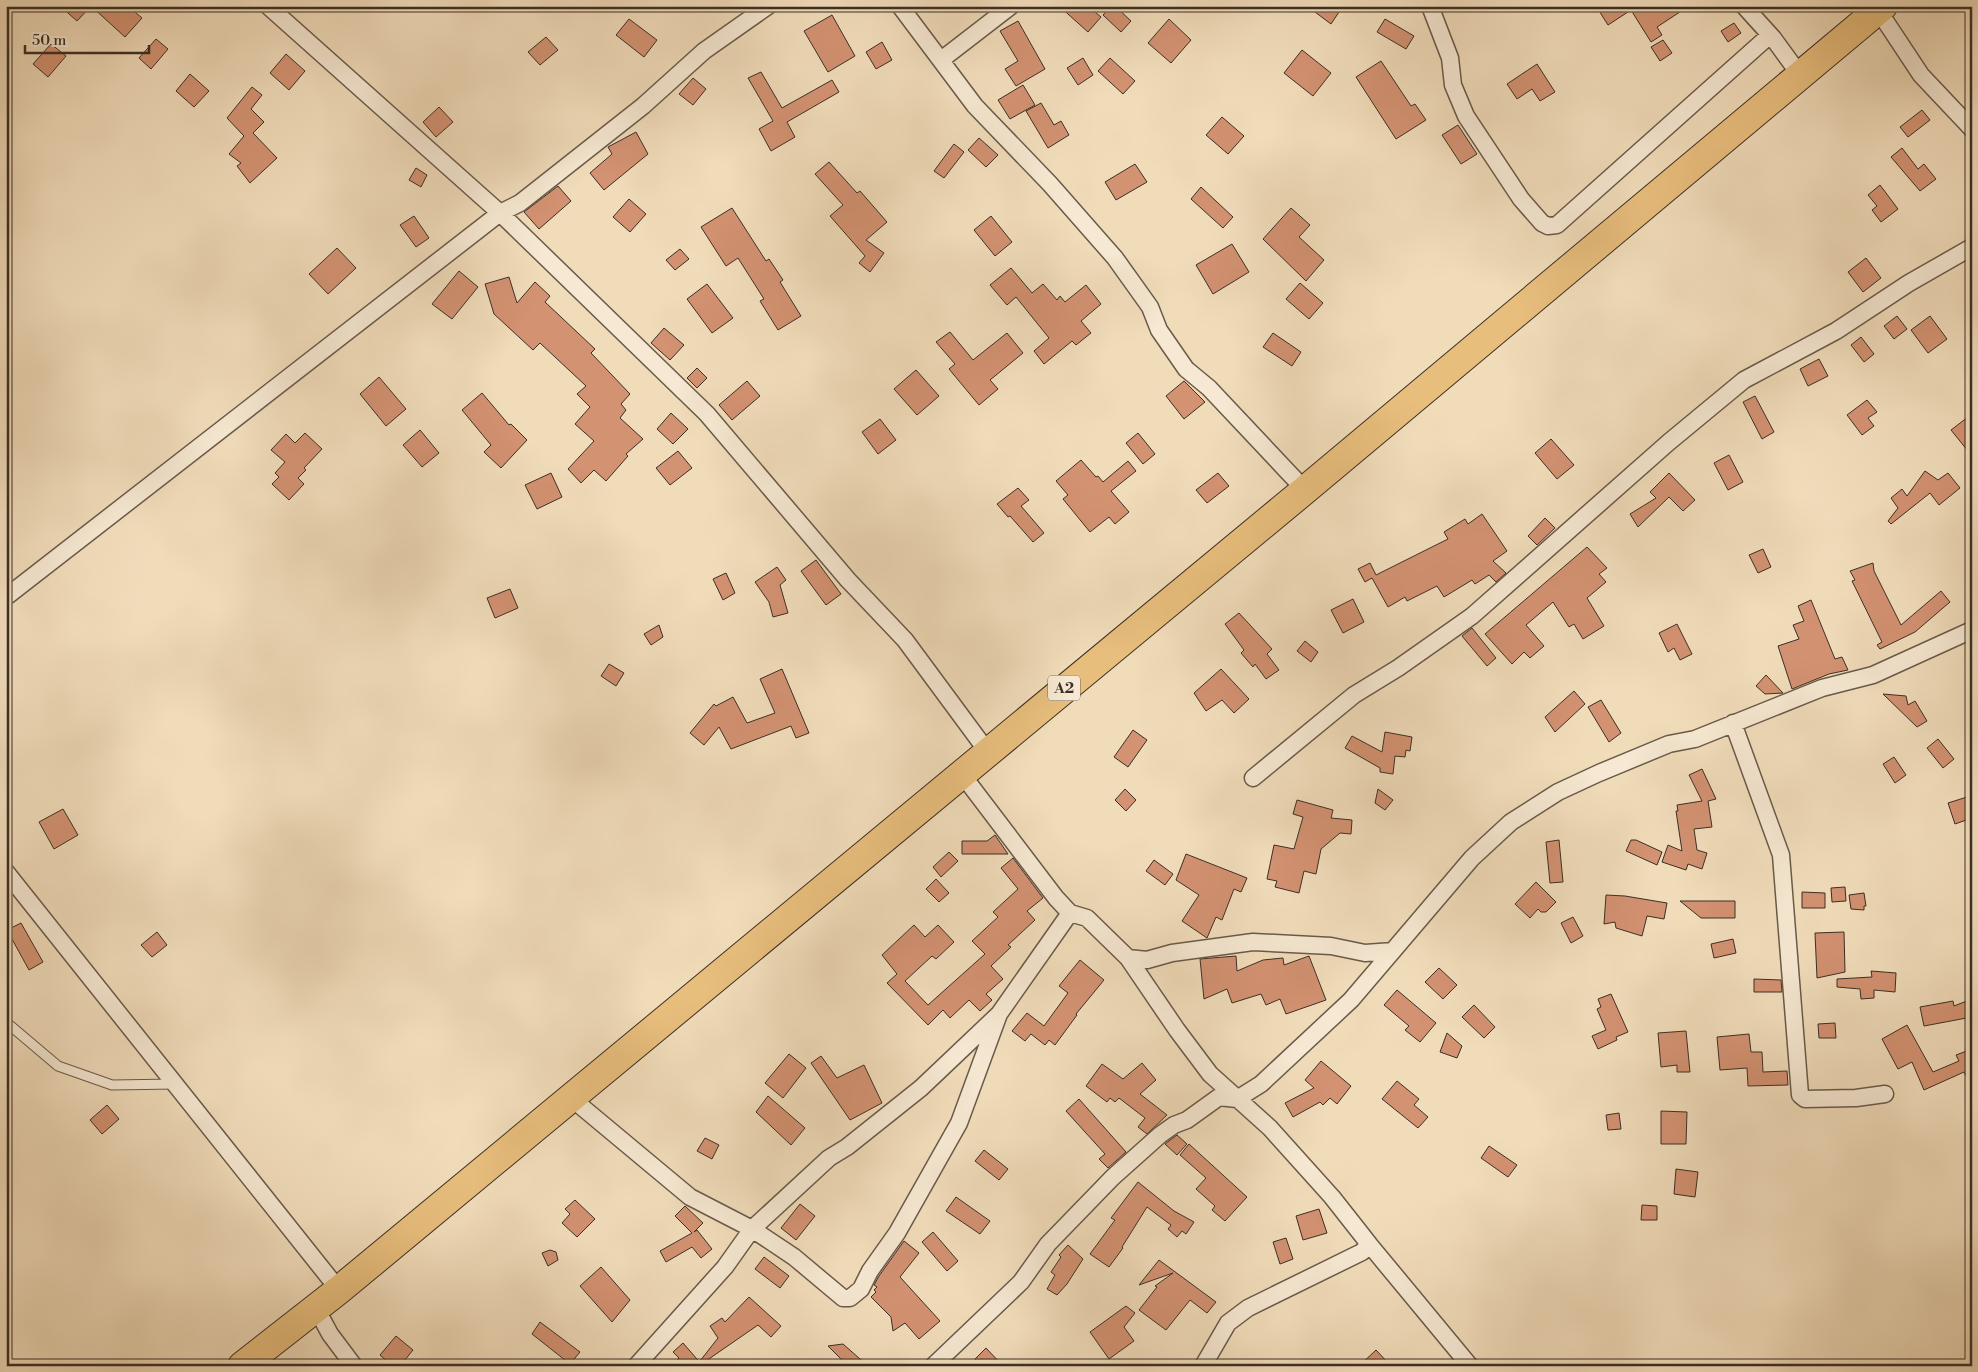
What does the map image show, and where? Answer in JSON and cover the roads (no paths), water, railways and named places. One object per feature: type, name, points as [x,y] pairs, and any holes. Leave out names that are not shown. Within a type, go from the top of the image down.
[{"type":"highway","name":"A2","points":[[242,1366],[339,1290],[987,751],[1305,490],[1881,8]]},
{"type":"street","points":[[268,6],[382,110],[500,213],[706,414],[848,580],[905,640],[987,751]]},
{"type":"street","points":[[6,597],[500,213],[520,203],[649,100],[704,51],[768,6]]},
{"type":"street","points":[[900,6],[976,106],[1050,184],[1115,258],[1150,307],[1159,330],[1186,369],[1215,394],[1305,490]]},
{"type":"street","points":[[941,60],[1011,6]]},
{"type":"street","points":[[1430,6],[1450,58],[1453,85],[1466,116],[1521,199],[1542,223],[1548,226],[1557,225],[1770,35]]},
{"type":"street","points":[[1744,6],[1770,35],[1800,74]]},
{"type":"street","points":[[1881,8],[1921,75],[1972,129]]},
{"type":"street","points":[[1253,778],[1354,696],[1472,616],[1669,442],[1744,380],[1836,331],[1908,283],[1972,247]]},
{"type":"street","points":[[933,1366],[1020,1282],[1048,1244],[1113,1177],[1160,1134],[1174,1125],[1187,1120],[1218,1096],[1237,1099],[1261,1084],[1304,1046],[1351,1000],[1472,858],[1511,822],[1558,792],[1598,773],[1669,744],[1695,738],[1822,688],[1873,676],[1972,630]]},
{"type":"street","points":[[1733,723],[1781,855],[1800,1095],[1805,1099],[1856,1098],[1885,1094]]},
{"type":"street","points":[[961,773],[1035,873],[1070,913],[1087,918],[1128,958],[1177,1030],[1210,1074],[1270,1128],[1332,1197],[1470,1366]]},
{"type":"street","points":[[6,872],[339,1290]]},
{"type":"street","points":[[636,1366],[725,1267],[752,1229],[830,1158],[847,1147],[921,1088],[999,1014],[1070,913]]},
{"type":"street","points":[[1128,958],[1147,960],[1172,954],[1253,942],[1331,946],[1365,952],[1393,951]]},
{"type":"street","points":[[570,1097],[690,1197],[752,1229],[794,1257],[843,1298],[850,1298],[861,1288],[870,1271],[897,1233],[959,1123],[999,1014]]},
{"type":"street","points":[[1203,1366],[1228,1323],[1248,1308],[1362,1252],[1369,1244]]},
{"type":"street","points":[[316,1308],[330,1334],[354,1366]]},
{"type":"lane","points":[[6,1022],[58,1066],[112,1085],[175,1084]]}]
